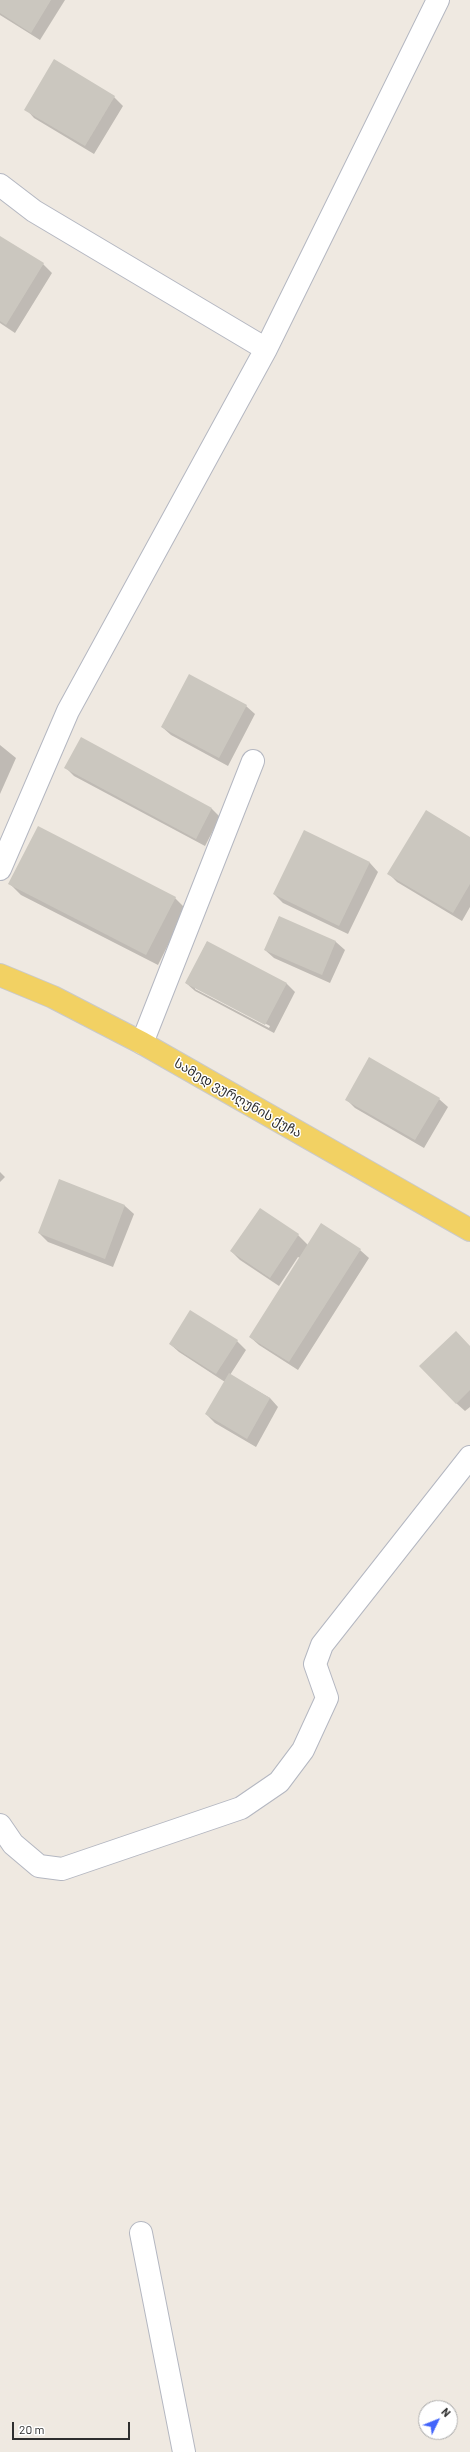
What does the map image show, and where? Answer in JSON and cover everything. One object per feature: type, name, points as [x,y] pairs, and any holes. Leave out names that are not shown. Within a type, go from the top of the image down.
[{"type":"main road","name":"სამედ ვურღუნის ქუჩა","points":[[0,975],[53,997],[142,1043],[470,1230]]},
{"type":"street","points":[[0,869],[68,711],[266,349],[438,0]]},
{"type":"street","points":[[0,185],[34,211],[266,349]]},
{"type":"street","points":[[142,1043],[254,761]]},
{"type":"street","points":[[0,1825],[13,1844],[39,1866],[62,1869],[241,1808],[279,1782],[303,1750],[327,1698],[315,1664],[322,1645],[470,1457]]},
{"type":"street","points":[[141,2232],[184,2452]]},
{"type":"building","points":[[0,0],[51,0],[31,33],[0,13]]},
{"type":"building","points":[[54,59],[115,96],[85,146],[24,110]]},
{"type":"building","points":[[0,236],[44,263],[6,325],[0,321]]},
{"type":"building","points":[[189,674],[247,705],[219,758],[161,727]]},
{"type":"building","points":[[81,737],[212,808],[196,839],[64,768]]},
{"type":"building","points":[[426,810],[470,837],[470,884],[453,913],[387,874]]},
{"type":"building","points":[[38,826],[176,897],[146,955],[8,884]]},
{"type":"building","points":[[304,830],[370,862],[339,926],[273,894]]},
{"type":"building","points":[[279,916],[336,941],[322,975],[264,950]]},
{"type":"building","points":[[207,941],[287,983],[265,1025],[185,983]]},
{"type":"building","points":[[369,1057],[440,1098],[415,1140],[345,1100]]},
{"type":"building","points":[[59,1179],[125,1205],[105,1259],[38,1233]]},
{"type":"building","points":[[260,1208],[299,1234],[270,1278],[230,1251]]},
{"type":"building","points":[[321,1223],[361,1249],[289,1362],[249,1337]]},
{"type":"building","points":[[190,1310],[238,1340],[216,1374],[169,1344]]},
{"type":"building","points":[[456,1331],[470,1346],[470,1390],[456,1404],[419,1366]]},
{"type":"building","points":[[229,1373],[270,1398],[247,1439],[205,1414]]}]
